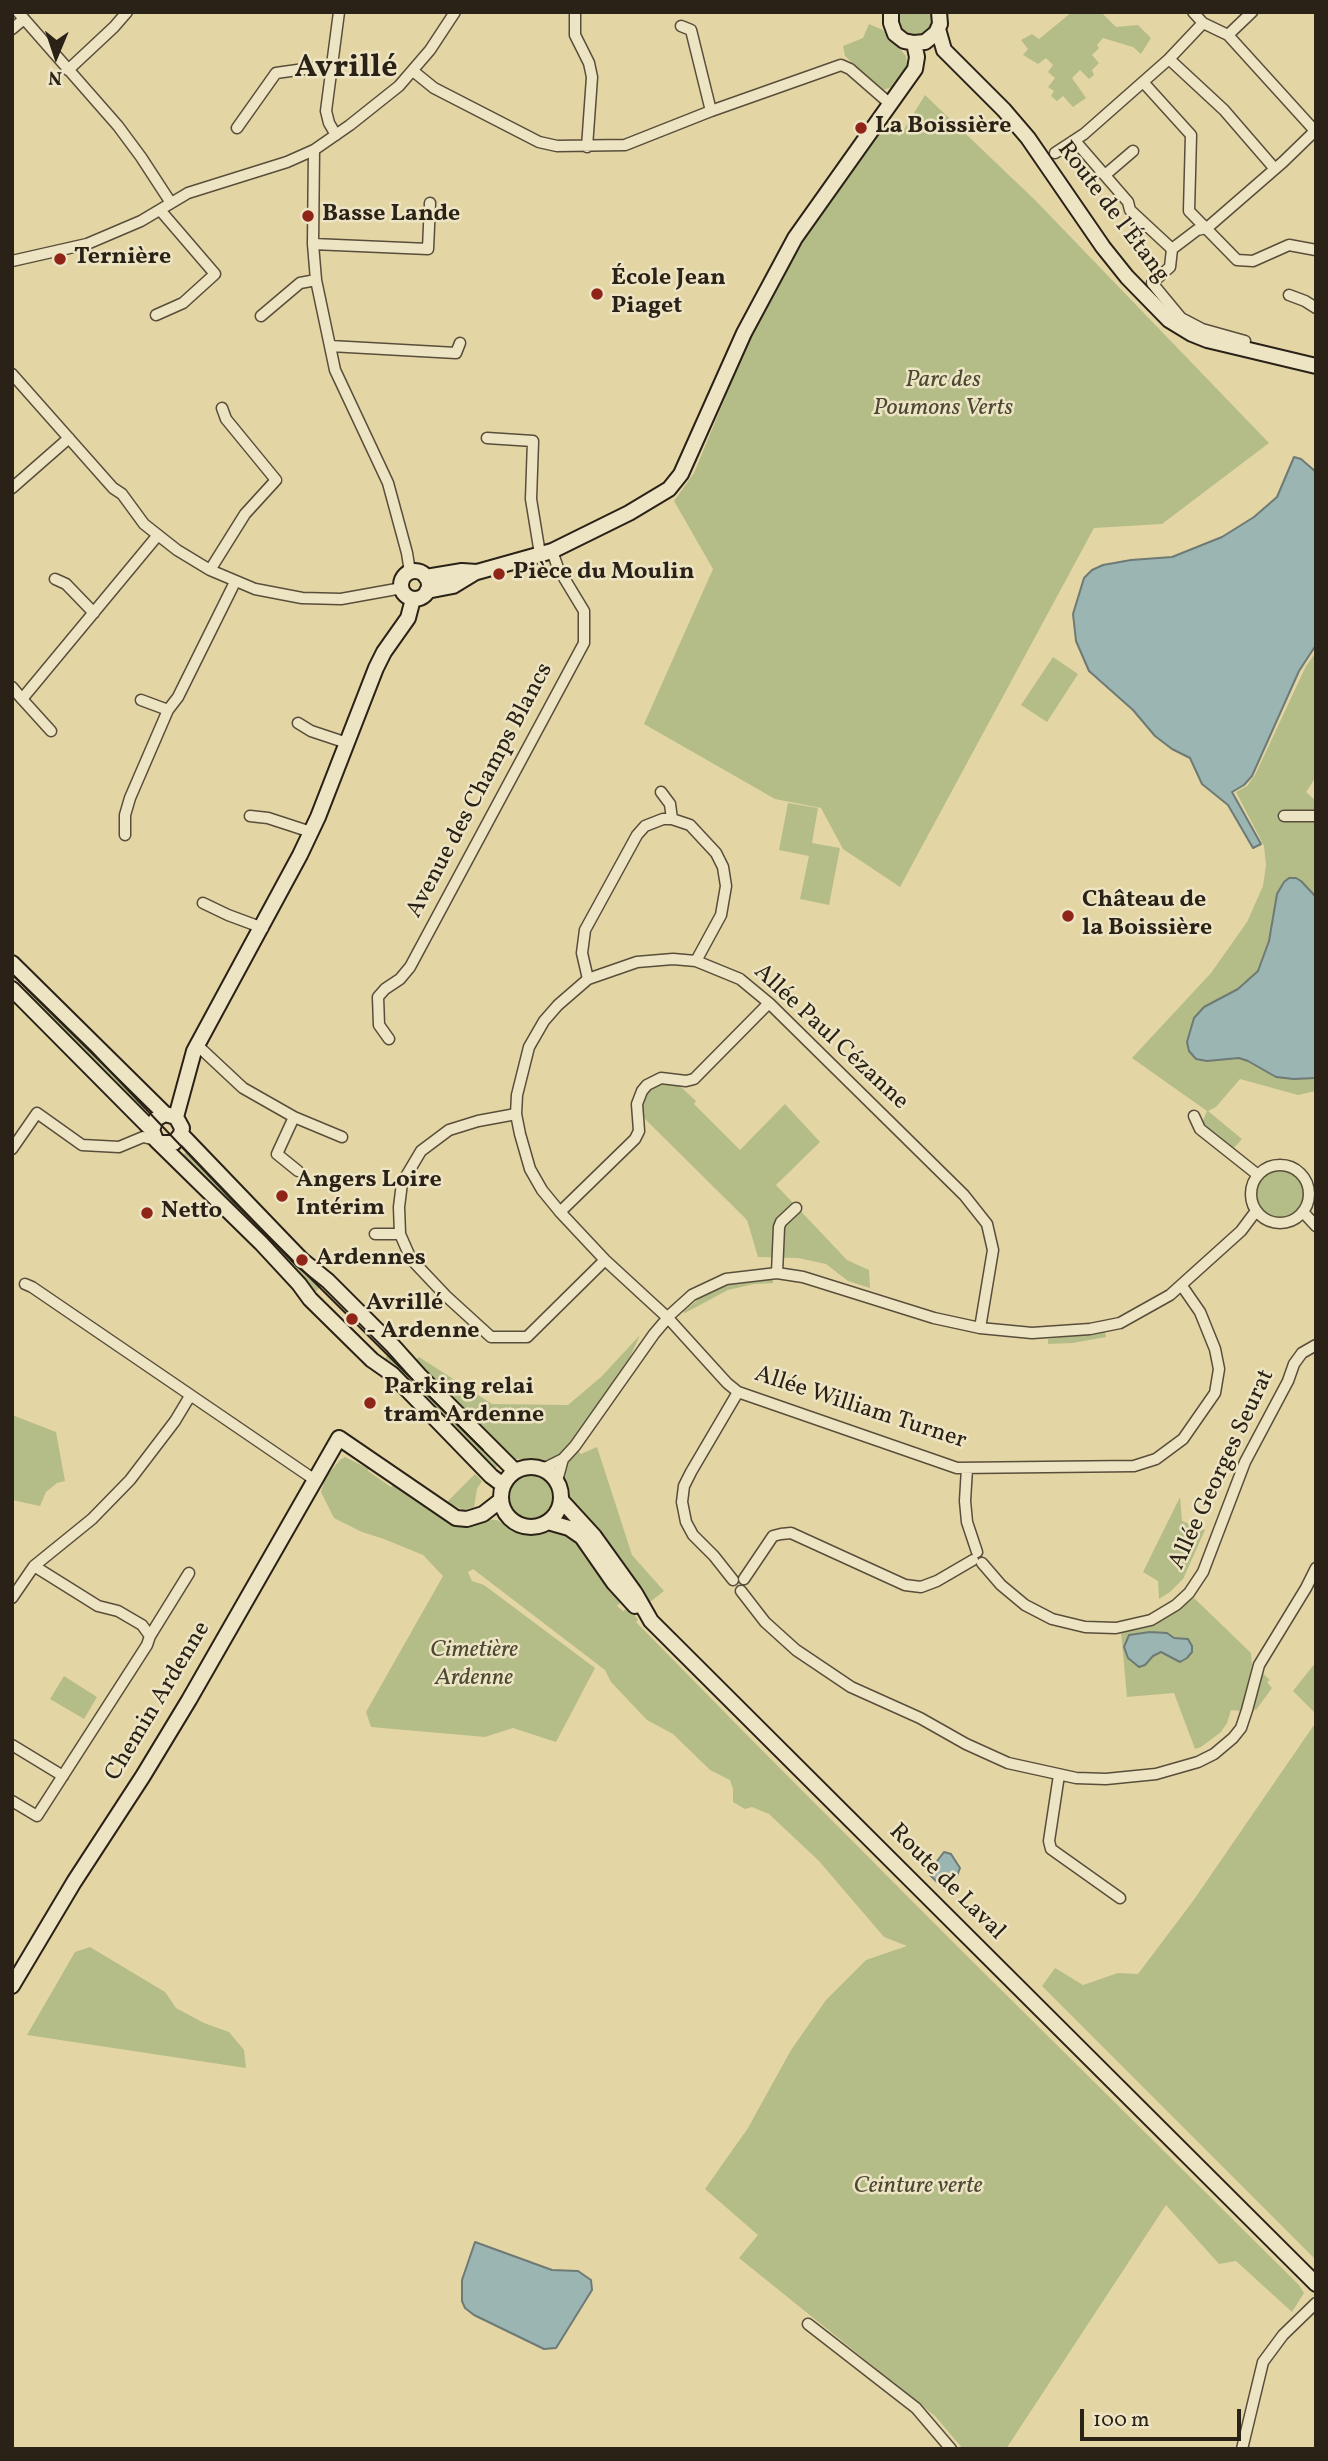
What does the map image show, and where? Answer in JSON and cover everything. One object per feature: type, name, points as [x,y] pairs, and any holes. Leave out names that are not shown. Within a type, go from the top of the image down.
[{"type":"street","points":[[68,70],[127,12]]},
{"type":"street","points":[[336,135],[326,111],[339,12]]},
{"type":"street","points":[[12,261],[87,244],[117,233],[206,185],[287,162],[314,150],[391,92],[413,71],[455,12]]},
{"type":"street","points":[[575,12],[575,35],[589,63],[592,77],[587,147]]},
{"type":"street","points":[[891,12],[895,34],[904,41],[918,43],[931,38],[938,29]]},
{"type":"street","name":"Route de l'Étang","points":[[939,12],[938,29],[944,50],[1020,128],[1102,247],[1126,277],[1169,320],[1206,340],[1316,366]]},
{"type":"street","points":[[1193,12],[1203,23],[1228,35],[1315,131],[1207,228],[1197,230],[1172,249],[1170,267],[1152,283],[1181,318],[1202,329],[1245,341]]},
{"type":"street","points":[[1228,35],[1252,12]]},
{"type":"street","points":[[12,29],[21,15],[118,127],[171,202]]},
{"type":"street","points":[[1055,153],[1068,143],[1076,142],[1169,59],[1203,23]]},
{"type":"street","points":[[681,26],[691,30],[712,111]]},
{"type":"street","points":[[427,584],[453,586],[477,572],[546,553],[669,489],[681,474],[744,333],[795,238],[915,69],[918,43]]},
{"type":"street","name":"Route de l'Étang","points":[[918,43],[944,50]]},
{"type":"street","points":[[1169,59],[1224,110],[1275,169]]},
{"type":"street","points":[[237,128],[276,73],[332,65]]},
{"type":"street","points":[[413,71],[435,88],[539,142],[557,146],[625,145],[841,65],[850,68],[889,103]]},
{"type":"street","points":[[1143,82],[1191,135],[1189,211],[1237,260],[1253,261],[1289,245],[1316,250]]},
{"type":"street","points":[[1076,142],[1128,202],[1130,210],[1172,249]]},
{"type":"street","points":[[314,150],[313,244],[316,279],[335,370],[388,484],[410,572]]},
{"type":"street","points":[[1105,175],[1133,151]]},
{"type":"street","points":[[313,244],[428,249],[430,203]]},
{"type":"street","points":[[156,315],[183,303],[215,274],[160,210]]},
{"type":"street","points":[[261,316],[300,283],[316,279]]},
{"type":"street","points":[[1289,295],[1316,308]]},
{"type":"street","points":[[330,346],[456,353],[460,343]]},
{"type":"street","points":[[12,374],[113,488],[122,494],[144,524],[177,550],[210,570],[235,582],[277,595],[324,600],[358,597],[402,588]]},
{"type":"street","points":[[210,570],[245,514],[276,481],[226,419],[222,408]]},
{"type":"street","points":[[12,488],[69,438]]},
{"type":"street","name":"Avenue des Champs Blancs","points":[[389,1039],[379,1025],[378,997],[410,967],[584,643],[584,611],[546,553],[531,499],[533,441],[487,438]]},
{"type":"street","points":[[22,699],[158,536]]},
{"type":"street","points":[[410,572],[419,572],[427,584],[420,598],[413,599],[405,595],[402,588],[403,579],[410,572]]},
{"type":"street","points":[[55,579],[66,584],[94,613]]},
{"type":"street","points":[[125,835],[125,816],[130,798],[168,710],[178,697],[235,582]]},
{"type":"street","points":[[170,1116],[197,1045],[263,928],[311,832],[376,668],[408,618],[413,599]]},
{"type":"street","points":[[12,687],[51,731]]},
{"type":"street","points":[[141,700],[168,710]]},
{"type":"street","points":[[298,723],[311,731],[346,743]]},
{"type":"street","points":[[660,792],[670,804],[672,818]]},
{"type":"street","points":[[250,816],[268,818],[311,832]]},
{"type":"street","points":[[1284,816],[1316,816]]},
{"type":"street","points":[[588,979],[582,953],[585,930],[637,835],[653,822],[672,818],[690,825],[703,837],[723,867],[726,886],[721,915],[696,961]]},
{"type":"street","points":[[203,903],[263,928]]},
{"type":"street","name":"Allée Paul Cézanne","points":[[668,1318],[605,1261],[542,1190],[530,1169],[516,1114],[522,1070],[529,1047],[544,1021],[558,1004],[588,979],[637,962],[673,959],[696,961],[740,979],[769,1003],[964,1195],[987,1224],[993,1250],[980,1328]]},
{"type":"street","points":[[12,963],[182,1128],[174,1143],[143,1137],[119,1147],[82,1145],[37,1113],[12,1149]]},
{"type":"street","points":[[12,989],[261,1243],[319,1308],[372,1360],[391,1374],[503,1485]]},
{"type":"street","points":[[560,1212],[635,1139],[639,1130],[638,1098],[647,1085],[661,1078],[686,1081],[694,1079],[769,1003]]},
{"type":"street","points":[[197,1045],[243,1088],[294,1117],[342,1138]]},
{"type":"street","points":[[516,1114],[449,1130],[421,1151],[402,1183],[399,1207],[400,1234],[411,1259],[446,1297],[491,1337],[527,1337],[605,1261]]},
{"type":"street","points":[[156,1138],[156,1119],[170,1116]]},
{"type":"street","points":[[1194,1116],[1200,1129],[1255,1172]]},
{"type":"street","points":[[294,1117],[277,1154],[298,1171]]},
{"type":"street","points":[[181,1134],[302,1260],[337,1290],[515,1471]]},
{"type":"street","points":[[1284,1165],[1311,1179],[1309,1199],[1303,1212],[1291,1222],[1280,1223],[1265,1219],[1256,1211],[1251,1194],[1255,1172],[1284,1165]]},
{"type":"street","points":[[777,1273],[779,1227],[796,1208]]},
{"type":"street","points":[[543,1469],[563,1459],[575,1446],[668,1318],[692,1295],[726,1279],[777,1273],[803,1277],[934,1318],[980,1328],[1032,1333],[1100,1327],[1121,1322],[1148,1309],[1182,1286],[1241,1231],[1256,1211]]},
{"type":"street","points":[[1303,1212],[1316,1226]]},
{"type":"street","points":[[375,1234],[400,1234]]},
{"type":"street","points":[[25,1284],[315,1480]]},
{"type":"street","name":"Allée William Turner","points":[[668,1318],[738,1392],[856,1431],[929,1460],[967,1468],[1134,1466],[1156,1459],[1183,1439],[1215,1394],[1219,1369],[1215,1349],[1208,1329],[1182,1286]]},
{"type":"street","name":"Allée Georges Seurat","points":[[967,1468],[967,1521],[977,1558],[1001,1585],[1025,1605],[1052,1619],[1085,1627],[1116,1628],[1151,1620],[1176,1605],[1189,1593],[1203,1572],[1245,1462],[1288,1381],[1294,1364],[1302,1353],[1316,1345]]},
{"type":"street","points":[[738,1392],[687,1479],[682,1502],[686,1522],[693,1535],[738,1580]]},
{"type":"street","points":[[12,1598],[34,1566],[92,1519],[130,1480],[175,1421],[190,1396]]},
{"type":"street","name":"Chemin Ardenne","points":[[12,1986],[189,1700],[339,1438],[451,1516],[467,1519],[483,1514]]},
{"type":"street","points":[[557,1481],[563,1459]]},
{"type":"street","points":[[527,1466],[543,1469],[557,1481],[561,1490],[558,1511],[548,1522],[539,1526],[518,1524],[509,1517],[501,1500],[503,1485],[515,1471],[527,1466]]},
{"type":"street","points":[[483,1514],[501,1500]]},
{"type":"street","name":"Route de Laval","points":[[561,1500],[594,1536],[635,1593],[651,1621],[1316,2284]]},
{"type":"street","points":[[483,1514],[509,1517]]},
{"type":"street","points":[[548,1522],[569,1528],[582,1537],[614,1583],[651,1621]]},
{"type":"street","points":[[977,1558],[937,1581],[920,1587],[905,1585],[791,1533],[781,1534],[773,1536],[733,1587],[741,1591],[765,1622],[796,1650],[851,1687],[920,1718],[988,1756],[1030,1770],[1106,1779],[1145,1776],[1198,1762],[1223,1748],[1241,1728],[1259,1665],[1316,1568]]},
{"type":"street","points":[[34,1566],[98,1606],[118,1611],[142,1625],[149,1636]]},
{"type":"street","points":[[12,1801],[37,1816],[189,1573]]},
{"type":"street","points":[[12,1745],[63,1776]]},
{"type":"street","points":[[1059,1775],[1049,1841],[1051,1849],[1120,1898]]},
{"type":"street","points":[[1242,2449],[1263,2362],[1283,2335],[1316,2303]]},
{"type":"street","points":[[808,2324],[916,2408],[951,2449]]},
{"type":"green space","points":[[897,12],[934,12],[934,26],[924,37],[902,34],[895,17]]},
{"type":"green space","points":[[1072,12],[1101,12],[1116,27],[1138,25],[1151,38],[1141,54],[1133,47],[1103,38],[1092,55],[1099,63],[1092,70],[1094,75],[1089,79],[1080,70],[1072,78],[1086,98],[1073,107],[1063,96],[1057,101],[1051,96],[1054,91],[1048,87],[1055,78],[1048,72],[1053,65],[1046,58],[1038,64],[1023,55],[1028,49],[1021,40],[1032,34],[1039,39]]},
{"type":"green space","points":[[869,24],[883,30],[906,56],[907,66],[897,85],[881,91],[845,56],[843,46],[863,38]]},
{"type":"green space","name":"Parc des Poumons Verts","points":[[925,95],[1035,200],[1269,443],[1162,524],[1094,528],[900,887],[843,849],[821,808],[775,799],[644,724],[713,569],[674,501],[694,473],[761,311],[814,219],[884,126],[900,136]]},
{"type":"green space","points":[[1316,652],[1316,777],[1306,792],[1316,801],[1316,1091],[1298,1095],[1240,1079],[1216,1107],[1208,1111],[1242,1139],[1233,1149],[1204,1127],[1202,1123],[1207,1111],[1132,1058],[1211,973],[1247,922],[1263,886],[1266,865],[1264,846],[1236,792],[1247,786],[1255,775],[1306,666]]},
{"type":"green space","points":[[1053,657],[1078,674],[1047,722],[1021,705]]},
{"type":"green space","points":[[788,803],[818,808],[812,843],[840,848],[829,905],[800,899],[809,856],[779,850]]},
{"type":"green space","points":[[29,988],[147,1107],[141,1112],[23,993]]},
{"type":"green space","points":[[662,1083],[675,1084],[682,1088],[696,1101],[694,1104],[740,1150],[785,1104],[820,1142],[776,1185],[847,1260],[869,1270],[870,1288],[848,1281],[826,1264],[798,1258],[758,1257],[747,1220],[645,1119],[641,1105],[643,1097],[648,1090]]},
{"type":"green space","points":[[188,1150],[322,1285],[314,1293],[180,1158]]},
{"type":"green space","points":[[1281,1170],[1290,1171],[1298,1177],[1304,1185],[1304,1203],[1298,1211],[1290,1217],[1281,1218],[1272,1217],[1264,1211],[1258,1203],[1257,1194],[1258,1185],[1264,1177],[1272,1171]]},
{"type":"green space","points":[[773,1278],[773,1283],[728,1290],[683,1312],[718,1288],[752,1279]]},
{"type":"green space","points":[[1105,1332],[1106,1337],[1048,1344],[1048,1339]]},
{"type":"green space","points":[[640,1335],[630,1357],[590,1417],[566,1448],[545,1462],[536,1459],[513,1459],[414,1361],[419,1357],[492,1404],[568,1405],[601,1377]]},
{"type":"green space","points":[[390,1353],[500,1463],[493,1471],[382,1361]]},
{"type":"green space","points":[[12,1415],[56,1432],[65,1481],[57,1483],[46,1492],[40,1506],[12,1500]]},
{"type":"green space","points":[[597,1447],[632,1555],[664,1591],[650,1602],[642,1586],[638,1588],[634,1576],[604,1535],[569,1501],[565,1477],[570,1459],[577,1451],[581,1454]]},
{"type":"green space","name":"Ceinture verte","points":[[345,1457],[369,1469],[368,1471],[391,1487],[395,1483],[445,1518],[497,1520],[521,1534],[564,1531],[579,1542],[622,1601],[617,1606],[623,1611],[629,1607],[638,1620],[636,1622],[742,1730],[1299,2285],[1304,2293],[1292,2312],[1236,2261],[1219,2264],[1166,2205],[1006,2449],[963,2449],[935,2416],[739,2258],[758,2235],[705,2189],[748,2128],[791,2050],[826,2000],[866,1960],[907,1946],[884,1937],[819,1861],[769,1814],[752,1807],[745,1809],[733,1802],[730,1780],[710,1770],[673,1734],[647,1720],[611,1682],[605,1670],[473,1569],[468,1572],[472,1581],[484,1585],[595,1668],[556,1742],[513,1728],[485,1737],[371,1727],[366,1712],[443,1576],[423,1555],[362,1532],[334,1518],[321,1492],[325,1478]]},
{"type":"green space","points":[[530,1473],[539,1474],[547,1480],[553,1488],[553,1506],[547,1514],[539,1520],[530,1521],[521,1520],[513,1514],[507,1506],[506,1497],[507,1488],[513,1480],[521,1474]]},
{"type":"green space","points":[[475,1474],[482,1481],[477,1489],[474,1507],[463,1510],[447,1502]]},
{"type":"green space","points":[[1180,1497],[1182,1521],[1205,1530],[1183,1579],[1159,1599],[1158,1581],[1143,1572]]},
{"type":"green space","points":[[1194,1598],[1251,1653],[1252,1665],[1241,1711],[1231,1710],[1221,1732],[1195,1749],[1174,1693],[1127,1697],[1121,1632],[1147,1626]]},
{"type":"green space","points":[[1316,1662],[1316,1714],[1293,1691]]},
{"type":"green space","points":[[1261,1672],[1270,1680],[1267,1682],[1272,1688],[1256,1710],[1252,1708]]},
{"type":"green space","points":[[64,1676],[97,1697],[84,1719],[50,1699]]},
{"type":"green space","points":[[1316,1722],[1316,2260],[1042,1986],[1055,1968],[1083,1985],[1118,1973],[1138,1974],[1193,1901]]},
{"type":"green space","points":[[90,1947],[165,1992],[176,2008],[204,2023],[229,2032],[244,2050],[246,2068],[27,2035],[75,1952]]},
{"type":"water","points":[[1294,457],[1301,459],[1316,472],[1316,645],[1299,671],[1252,776],[1232,792],[1261,844],[1253,848],[1228,805],[1202,784],[1190,758],[1155,736],[1133,710],[1089,671],[1076,641],[1073,614],[1084,578],[1092,570],[1103,565],[1131,560],[1172,557],[1222,537],[1254,517],[1277,497]]},
{"type":"water","points":[[1289,878],[1301,881],[1316,897],[1316,1078],[1276,1077],[1239,1058],[1207,1061],[1196,1059],[1189,1051],[1187,1042],[1194,1018],[1204,1007],[1238,989],[1258,971],[1269,941],[1277,894]]},
{"type":"water","points":[[1150,1632],[1188,1639],[1192,1652],[1180,1662],[1161,1652],[1139,1667],[1128,1658],[1124,1647],[1129,1635]]},
{"type":"water","points":[[944,1852],[951,1854],[960,1868],[957,1876],[944,1889],[928,1873]]},
{"type":"water","points":[[475,2242],[552,2270],[578,2271],[591,2280],[592,2290],[556,2348],[544,2349],[465,2308],[462,2301],[462,2280]]},
{"type":"tram line","points":[[12,974],[91,1051],[234,1202],[483,1450]]},
{"type":"place","name":"La Boissière","points":[[861,128]]},
{"type":"place","name":"Basse Lande","points":[[308,216]]},
{"type":"place","name":"Ternière","points":[[60,259]]},
{"type":"place","name":"École Jean Piaget","points":[[597,294]]},
{"type":"place","name":"Pièce du Moulin","points":[[499,574]]},
{"type":"place","name":"Château de la Boissière","points":[[1068,916]]},
{"type":"place","name":"Angers Loire Intérim","points":[[282,1196]]},
{"type":"place","name":"Netto","points":[[147,1213]]},
{"type":"place","name":"Ardennes","points":[[302,1260]]},
{"type":"place","name":"Avrillé - Ardenne","points":[[352,1319]]},
{"type":"place","name":"Parking relai tram Ardenne","points":[[370,1403]]},
{"type":"district","name":"Avrillé","points":[[346,70]]},
{"type":"park label","name":"Cimetière Ardenne","points":[[474,1666]]}]
